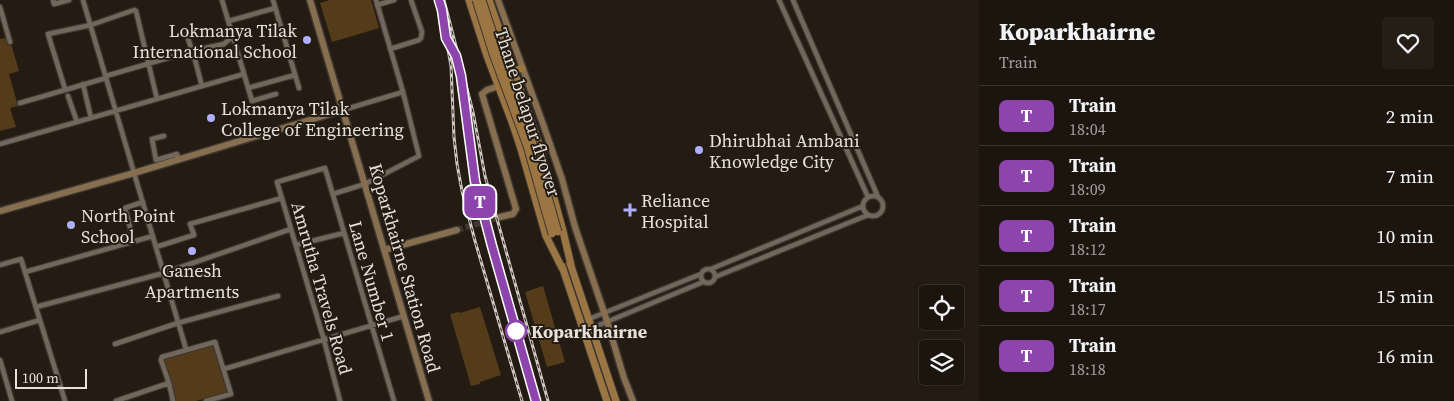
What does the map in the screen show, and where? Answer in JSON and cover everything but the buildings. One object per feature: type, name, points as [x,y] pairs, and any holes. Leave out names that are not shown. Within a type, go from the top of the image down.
[{"type":"main road","points":[[469,0],[484,48],[521,149],[546,236],[562,268]]},
{"type":"main road","name":"Thane belapur flyover","points":[[476,0],[555,233]]},
{"type":"main road","name":"Thane belapur flyover","points":[[482,0],[532,144],[555,233]]},
{"type":"main road","points":[[489,0],[539,144],[564,231],[571,266]]},
{"type":"main road","points":[[496,78],[522,68]]},
{"type":"main road","points":[[555,233],[571,266],[616,401]]},
{"type":"main road","points":[[555,233],[562,268],[607,401]]},
{"type":"street","points":[[53,0],[54,4],[69,0]]},
{"type":"street","points":[[83,0],[186,349]]},
{"type":"street","points":[[222,0],[252,101],[276,94]]},
{"type":"street","points":[[273,0],[298,88]]},
{"type":"street","name":"Koparkhairne Station Road","points":[[310,0],[429,401]]},
{"type":"street","points":[[333,194],[365,184],[420,156],[377,3],[394,0]]},
{"type":"street","points":[[390,48],[421,38],[422,32],[411,0]]},
{"type":"street","points":[[498,0],[562,179],[575,227],[633,401]]},
{"type":"street","points":[[779,0],[868,197]]},
{"type":"street","points":[[592,328],[703,282],[711,283],[715,277],[868,215],[877,215],[882,210],[882,204],[793,0]]},
{"type":"street","points":[[0,7],[10,42]]},
{"type":"street","points":[[229,21],[275,8]]},
{"type":"street","points":[[66,88],[48,34],[91,25],[135,10],[157,99]]},
{"type":"street","points":[[187,35],[192,50]]},
{"type":"street","points":[[20,103],[192,50],[224,44],[233,36]]},
{"type":"street","points":[[194,56],[202,86]]},
{"type":"street","points":[[0,144],[244,74]]},
{"type":"street","points":[[248,88],[295,74]]},
{"type":"street","points":[[500,218],[513,214],[516,209],[482,94],[487,90],[525,76]]},
{"type":"street","points":[[82,84],[91,118]]},
{"type":"street","points":[[0,210],[403,92]]},
{"type":"street","points":[[68,96],[77,122]]},
{"type":"street","points":[[157,163],[152,139],[164,136]]},
{"type":"street","name":"Amrutha Travels Road","points":[[325,168],[277,182],[340,401]]},
{"type":"street","name":"Lane Number 1","points":[[325,168],[394,401]]},
{"type":"street","points":[[589,319],[862,206],[868,197],[878,197]]},
{"type":"street","points":[[156,246],[194,235],[190,224],[282,198]]},
{"type":"street","points":[[131,231],[125,208],[143,202]]},
{"type":"street","points":[[862,206],[868,215]]},
{"type":"street","points":[[36,307],[164,272],[291,229]]},
{"type":"street","points":[[384,250],[457,230]]},
{"type":"street","points":[[296,245],[344,233]]},
{"type":"street","points":[[25,272],[153,236]]},
{"type":"street","points":[[0,265],[21,258],[65,401]]},
{"type":"street","points":[[711,269],[715,277]]},
{"type":"street","points":[[701,274],[703,282]]},
{"type":"street","points":[[115,344],[178,323],[278,296]]},
{"type":"street","points":[[224,369],[404,316]]},
{"type":"street","points":[[0,332],[40,320]]},
{"type":"street","points":[[173,401],[161,358],[186,349],[215,342],[231,394],[206,401]]},
{"type":"street","points":[[0,360],[12,401]]},
{"type":"street","points":[[116,401],[169,383]]},
{"type":"shaded area","points":[[330,0],[371,0],[379,28],[332,42],[320,3]]},
{"type":"shaded area","points":[[9,37],[19,71],[9,74],[18,106],[10,108],[16,127],[0,131],[0,39]]},
{"type":"shaded area","points":[[543,286],[565,362],[547,367],[525,292]]},
{"type":"shaded area","points":[[480,307],[501,375],[471,386],[450,314]]},
{"type":"shaded area","points":[[215,344],[229,392],[196,401],[171,401],[159,360]]},
{"type":"tunnel","points":[[457,230],[500,217]]},
{"type":"railway","points":[[444,0],[473,112],[485,176],[548,401]]},
{"type":"railway","points":[[446,38],[451,66],[454,137],[462,191],[522,401]]},
{"type":"railway","points":[[466,112],[475,181],[536,401]]},
{"type":"train","name":"T","points":[[439,0],[446,38],[456,56],[461,76],[475,181],[536,401]]},
{"type":"place","name":"Lokmanya Tilak International School","points":[[307,40]]},
{"type":"place","name":"Lokmanya Tilak College of Engineering","points":[[211,118]]},
{"type":"place","name":"Dhirubhai Ambani Knowledge City","points":[[699,150]]},
{"type":"place","name":"Reliance Hospital","points":[[630,210]]},
{"type":"place","name":"North Point School","points":[[71,225]]},
{"type":"place","name":"Ganesh Apartments","points":[[192,251]]},
{"type":"place","name":"Koparkhairne","points":[[516,331]]}]
